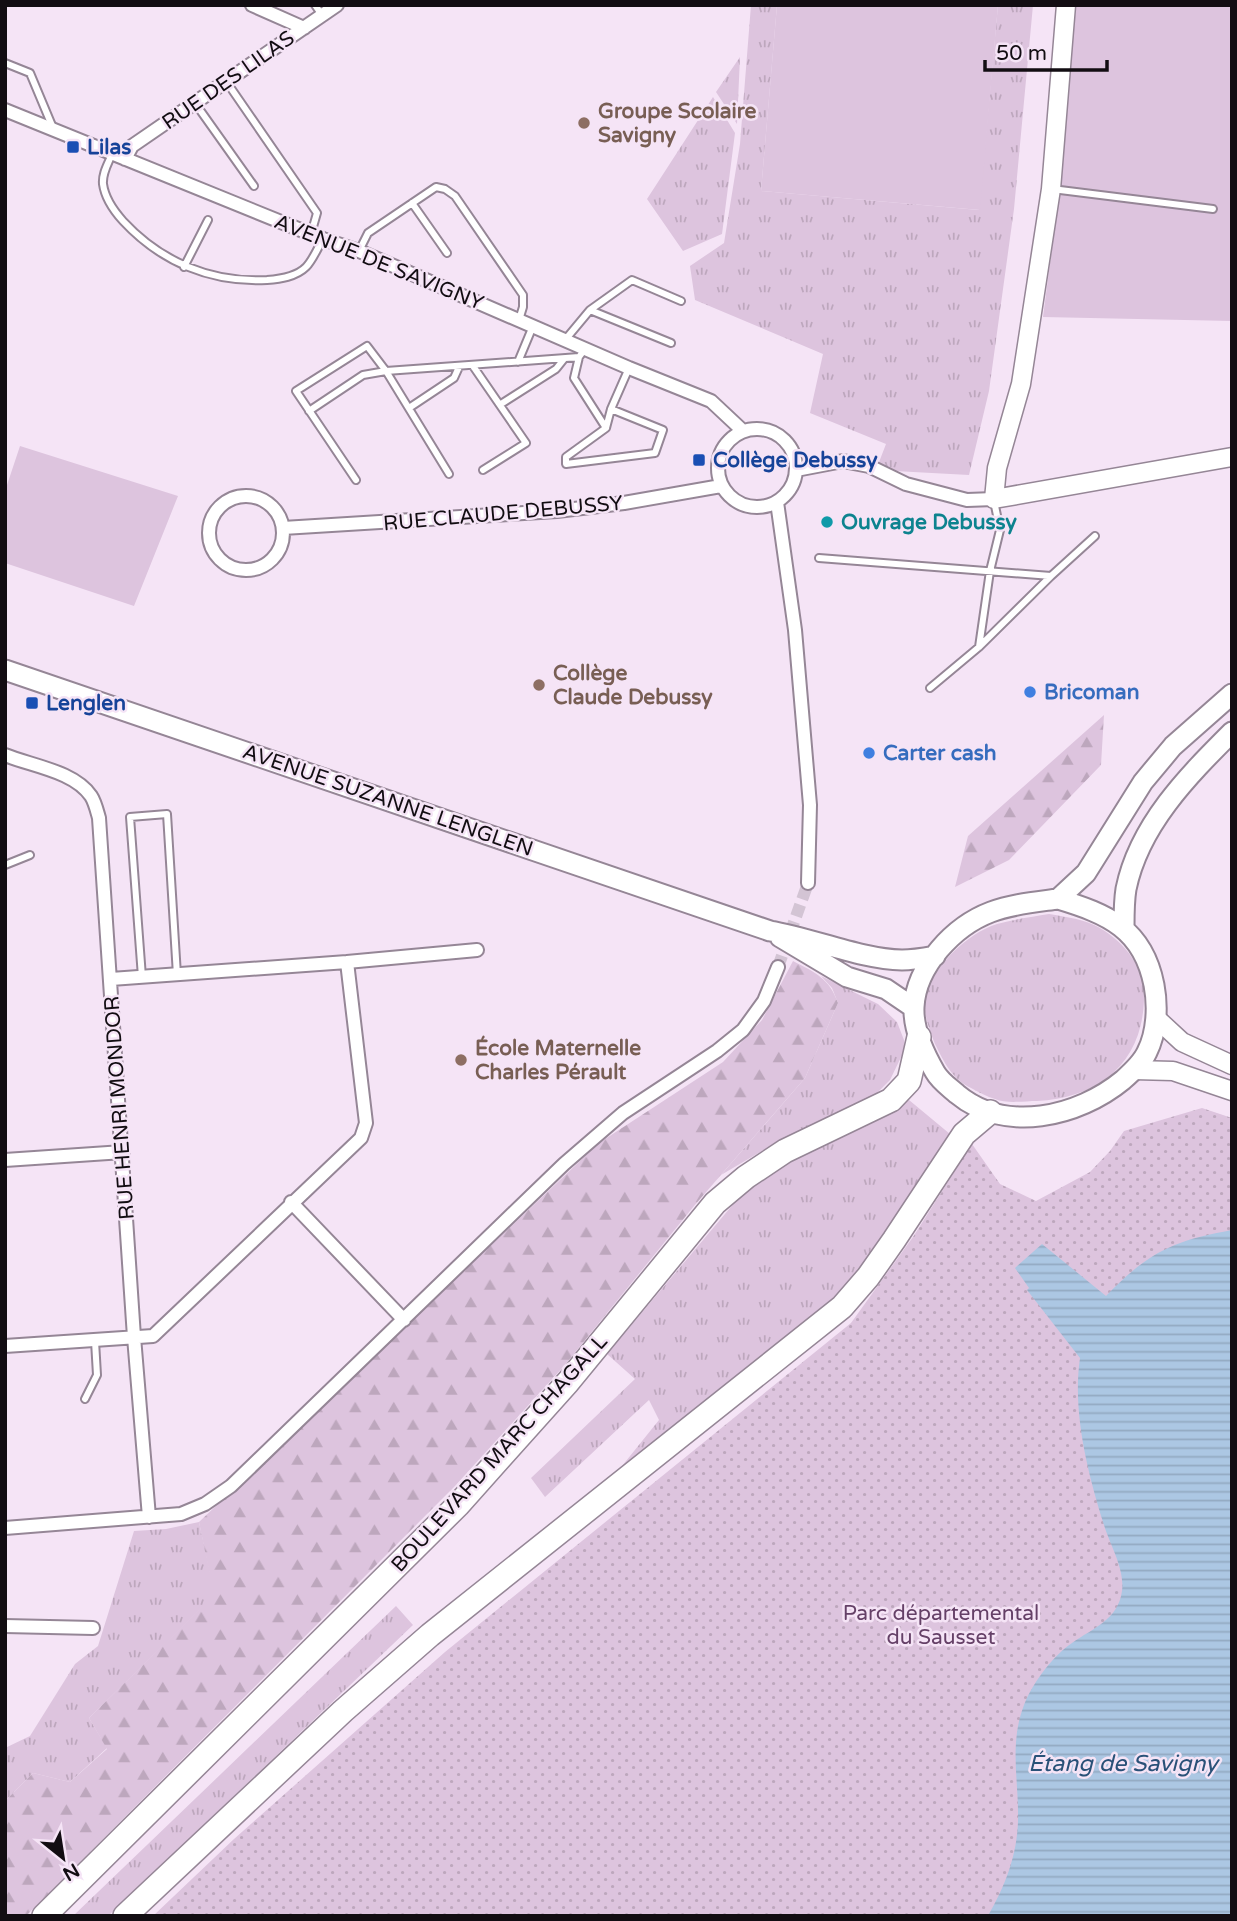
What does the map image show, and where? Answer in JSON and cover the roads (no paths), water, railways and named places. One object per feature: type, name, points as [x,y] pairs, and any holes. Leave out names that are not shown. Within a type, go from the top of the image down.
[{"type":"highway","name":"BOULEVARD MARC CHAGALL","points":[[44,1916],[458,1505],[568,1382],[715,1203],[746,1177],[785,1152],[891,1100],[909,1081],[919,1037]]},
{"type":"highway","points":[[125,1916],[343,1710],[522,1560],[810,1335],[842,1307],[868,1277],[964,1134],[990,1112]]},
{"type":"main road","name":"AVENUE SUZANNE LENGLEN","points":[[5,670],[770,930],[862,954],[894,959],[934,956]]},
{"type":"main road","points":[[1058,899],[1086,873],[1150,773],[1173,746],[1232,694]]},
{"type":"main road","points":[[1124,927],[1126,891],[1134,860],[1158,817],[1186,777],[1232,732]]},
{"type":"main road","points":[[1058,899],[1088,908],[1124,927],[1143,952],[1152,973],[1156,1018],[1146,1055],[1134,1070],[1112,1088],[1087,1102],[1055,1114],[1019,1118],[990,1112],[970,1104],[938,1077],[919,1037],[914,1008],[919,984],[934,956],[945,943],[989,913],[1058,899]]},
{"type":"main road","name":"AVENUE SUZANNE LENGLEN","points":[[770,930],[847,977],[886,989],[914,1008]]},
{"type":"street","points":[[252,5],[304,28]]},
{"type":"street","name":"RUE DES LILAS","points":[[125,159],[132,146],[304,28],[319,10],[337,5]]},
{"type":"street","points":[[994,499],[997,468],[1021,384],[1051,189],[1066,5]]},
{"type":"street","name":"AVENUE DE SAVIGNY","points":[[5,110],[317,237],[359,251],[565,340],[582,353],[629,368],[711,401],[743,431]]},
{"type":"street","points":[[755,429],[768,430],[789,445],[796,470],[787,494],[765,507],[752,508],[739,504],[729,496],[721,486],[717,473],[718,460],[731,438],[743,431],[755,429]]},
{"type":"street","points":[[796,470],[842,461],[869,466],[906,484],[967,500],[994,499],[1232,457]]},
{"type":"street","name":"RUE CLAUDE DEBUSSY","points":[[284,528],[557,511],[624,503],[721,486]]},
{"type":"street","points":[[235,497],[261,498],[280,516],[284,528],[279,551],[272,560],[251,570],[228,566],[212,549],[209,538],[215,513],[224,503],[235,497]]},
{"type":"street","points":[[777,502],[795,631],[810,805],[808,883]]},
{"type":"street","name":"RUE HENRI MONDOR","points":[[5,755],[62,775],[78,784],[92,797],[99,818],[134,1338],[149,1517]]},
{"type":"street","points":[[111,979],[477,950]]},
{"type":"street","points":[[5,1346],[153,1336],[361,1138],[366,1123],[347,962]]},
{"type":"street","points":[[5,1528],[181,1514],[205,1504],[231,1486],[596,1135],[743,1030],[764,1001],[778,967]]},
{"type":"street","points":[[1156,1018],[1182,1042],[1232,1065]]},
{"type":"street","points":[[1134,1070],[1174,1072],[1232,1091]]},
{"type":"street","points":[[5,1160],[123,1152]]},
{"type":"street","points":[[292,1202],[404,1320]]},
{"type":"street","points":[[5,1626],[93,1628]]},
{"type":"lane","points":[[5,63],[30,74],[54,129]]},
{"type":"lane","points":[[112,154],[104,173],[103,186],[111,208],[139,238],[184,267],[245,281],[284,279],[306,267],[317,237],[317,213],[226,81]]},
{"type":"lane","points":[[195,103],[254,186]]},
{"type":"lane","points":[[359,251],[368,233],[436,187],[445,189],[455,196],[523,296],[519,320]]},
{"type":"lane","points":[[1051,189],[1213,209]]},
{"type":"lane","points":[[412,203],[447,253]]},
{"type":"lane","points":[[184,267],[208,220]]},
{"type":"lane","points":[[565,340],[590,310],[632,280],[681,301]]},
{"type":"lane","points":[[590,310],[671,343]]},
{"type":"lane","points":[[518,362],[533,326]]},
{"type":"lane","points":[[356,480],[296,391],[367,346],[386,371],[449,474]]},
{"type":"lane","points":[[309,411],[363,375],[564,358],[582,353]]},
{"type":"lane","points":[[582,353],[574,378],[606,428]]},
{"type":"lane","points":[[500,404],[556,369],[564,358]]},
{"type":"lane","points":[[472,366],[526,443],[484,470]]},
{"type":"lane","points":[[409,408],[454,378],[459,367]]},
{"type":"lane","points":[[611,408],[663,430],[655,453],[566,464],[566,457],[606,428],[611,408],[629,368]]},
{"type":"lane","points":[[979,648],[990,571],[1000,530],[994,499]]},
{"type":"lane","points":[[930,688],[979,648],[1051,576],[1096,536]]},
{"type":"lane","points":[[819,558],[1051,576]]},
{"type":"lane","points":[[142,977],[130,817],[167,814],[177,975]]},
{"type":"lane","points":[[5,865],[30,855]]},
{"type":"lane","points":[[85,1399],[97,1375],[95,1340]]},
{"type":"water","name":"Étang de Savigny","points":[[1232,1230],[1232,1916],[988,1916],[1013,1859],[1018,1821],[1017,1731],[1026,1700],[1040,1676],[1058,1654],[1110,1616],[1120,1601],[1122,1591],[1119,1566],[1098,1505],[1083,1443],[1078,1400],[1080,1358],[1027,1290],[1029,1288],[1015,1268],[1042,1244],[1106,1296],[1135,1269],[1163,1251],[1193,1239]]},
{"type":"tunnel","points":[[778,967],[808,883]]},
{"type":"place","name":"Groupe Scolaire Savigny","points":[[584,123]]},
{"type":"place","name":"Lilas","points":[[73,147]]},
{"type":"place","name":"Collège Debussy","points":[[699,460]]},
{"type":"place","name":"Ouvrage Debussy","points":[[827,522]]},
{"type":"place","name":"Collège Claude Debussy","points":[[539,685]]},
{"type":"place","name":"Bricoman","points":[[1030,692]]},
{"type":"place","name":"Lenglen","points":[[32,703]]},
{"type":"place","name":"Carter cash","points":[[869,753]]},
{"type":"place","name":"École Maternelle Charles Pérault","points":[[461,1060]]},
{"type":"park label","name":"Parc départemental du Sausset","points":[[941,1625]]}]
